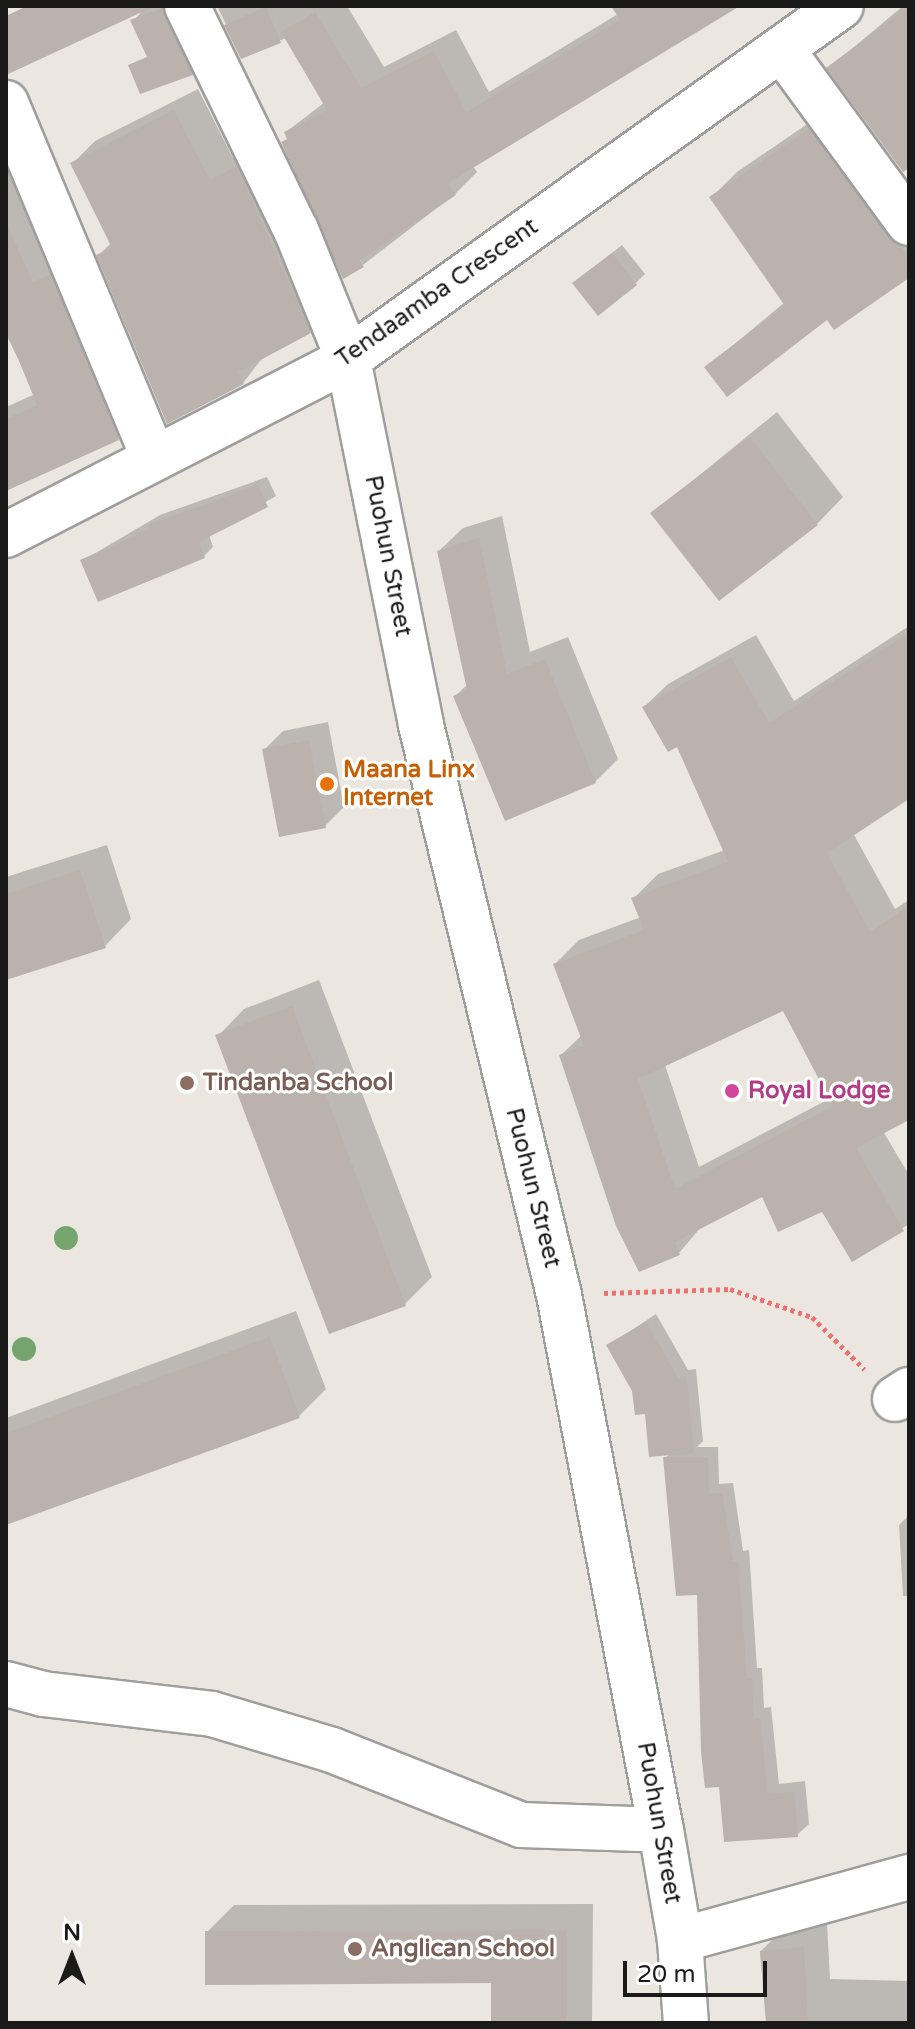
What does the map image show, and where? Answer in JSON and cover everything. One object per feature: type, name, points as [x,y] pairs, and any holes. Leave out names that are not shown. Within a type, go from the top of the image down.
[{"type":"street","name":"Puohun Street","points":[[187,6],[296,230],[348,359],[421,725],[559,1295],[661,1830],[680,1940],[686,2023]]},
{"type":"street","name":"Tendaamba Crescent","points":[[6,535],[153,456],[348,359],[783,51],[841,6]]},
{"type":"street","points":[[783,51],[909,223]]},
{"type":"street","points":[[6,103],[153,456]]},
{"type":"street","points":[[6,1684],[43,1694],[212,1714],[332,1750],[521,1825],[661,1830]]},
{"type":"street","points":[[680,1940],[909,1877]]},
{"type":"path","points":[[559,1295],[730,1289],[812,1317],[902,1395]]},
{"type":"building","points":[[27,6],[155,6],[6,75],[6,16]]},
{"type":"building","points":[[611,6],[740,6],[448,183],[456,195],[360,260],[364,267],[343,279],[281,142],[287,139],[284,132],[327,110],[281,32],[315,12],[361,88],[434,51],[466,112],[620,20]]},
{"type":"building","points":[[909,6],[909,168],[903,172],[826,68]]},
{"type":"building","points":[[266,7],[281,43],[241,59],[224,25]]},
{"type":"building","points":[[163,8],[193,75],[140,94],[128,65],[147,57],[130,20]]},
{"type":"building","points":[[174,110],[210,180],[237,166],[311,333],[238,372],[244,384],[167,424],[96,255],[112,248],[70,163]]},
{"type":"building","points":[[809,129],[889,238],[909,254],[909,278],[834,330],[827,320],[727,397],[704,367],[785,306],[709,197]]},
{"type":"building","points":[[6,223],[33,282],[50,274],[119,440],[6,491],[6,419],[37,405],[6,329]]},
{"type":"building","points":[[612,253],[637,285],[598,316],[572,283]]},
{"type":"building","points":[[750,437],[818,525],[719,601],[650,513]]},
{"type":"building","points":[[258,485],[268,507],[199,542],[205,558],[98,602],[80,560],[150,529],[148,525]]},
{"type":"building","points":[[479,538],[507,674],[545,659],[596,783],[505,821],[453,696],[467,690],[437,551]]},
{"type":"building","points":[[909,633],[909,799],[827,853],[870,932],[909,906],[909,1120],[856,1148],[904,1231],[852,1262],[822,1212],[778,1232],[762,1197],[675,1242],[680,1255],[639,1272],[616,1226],[559,1055],[584,1046],[553,964],[644,930],[631,898],[728,862],[677,747],[668,752],[642,707],[731,657],[769,723]],"holes":[[[783,1011],[833,1106],[675,1189],[638,1079]]]},
{"type":"building","points":[[309,740],[326,828],[279,837],[262,749]]},
{"type":"building","points":[[80,870],[106,948],[6,980],[6,894]]},
{"type":"building","points":[[292,1006],[406,1306],[329,1334],[215,1035]]},
{"type":"building","points":[[646,1322],[679,1379],[687,1378],[694,1453],[649,1457],[645,1414],[635,1415],[632,1391],[606,1345]]},
{"type":"building","points":[[270,1337],[300,1418],[6,1525],[6,1433]]},
{"type":"building","points":[[663,1457],[708,1457],[709,1494],[722,1493],[733,1561],[738,1561],[747,1678],[752,1678],[754,1718],[760,1718],[768,1794],[794,1792],[798,1837],[724,1842],[719,1787],[705,1788],[701,1752],[697,1595],[676,1596]]},
{"type":"building","points":[[567,1930],[567,2023],[491,2023],[491,1983],[205,1985],[205,1931]]},
{"type":"building","points":[[804,1947],[808,2023],[766,2023],[760,1951]]},
{"type":"place","name":"Maana Linx Internet","points":[[327,784]]},
{"type":"place","name":"Tindanba School","points":[[187,1083]]},
{"type":"place","name":"Royal Lodge","points":[[732,1091]]},
{"type":"place","name":"Anglican School","points":[[355,1949]]}]
